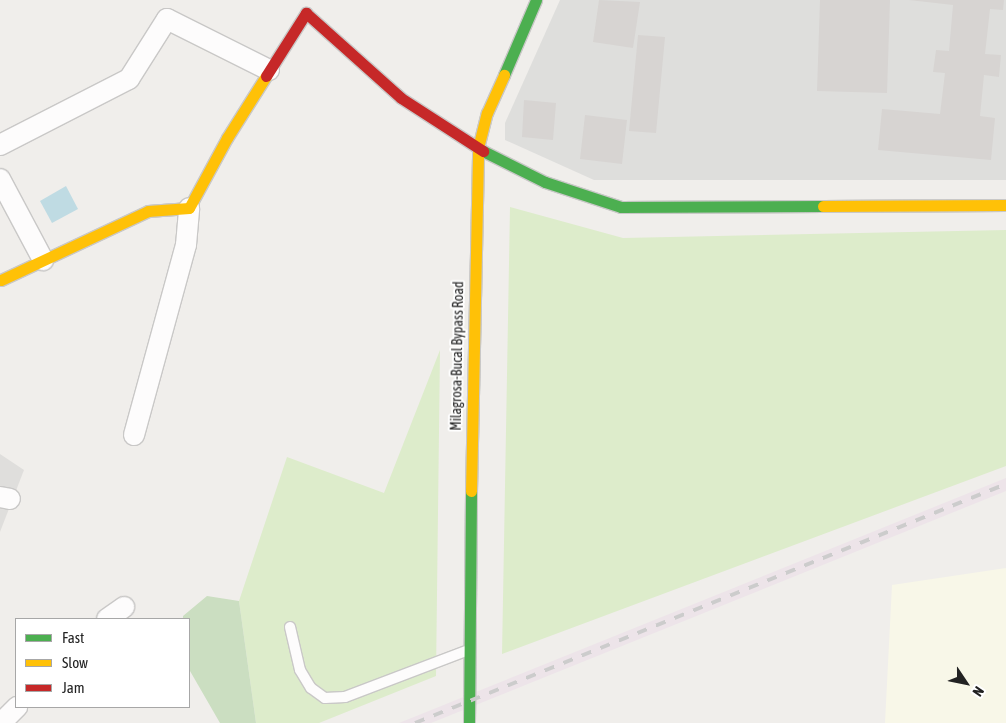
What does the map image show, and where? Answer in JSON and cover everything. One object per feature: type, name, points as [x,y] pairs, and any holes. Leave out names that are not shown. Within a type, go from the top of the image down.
[{"type":"street","name":"Milagrosa-Bucal Bypass Road","points":[[469,723],[467,651],[478,148],[487,113],[536,0]]},
{"type":"street","points":[[134,435],[186,245],[189,208],[226,138],[306,14],[401,98],[478,148],[545,182],[621,207],[1006,205]]},
{"type":"street","points":[[0,145],[129,79],[167,19],[269,70]]},
{"type":"street","points":[[0,179],[43,260]]},
{"type":"street","points":[[1,280],[148,211],[189,208]]},
{"type":"street","points":[[108,618],[124,607]]},
{"type":"street","points":[[1,723],[16,708]]},
{"type":"lane","points":[[290,627],[300,670],[312,688],[325,698],[345,697],[467,651]]},
{"type":"shaded area","points":[[560,0],[1006,0],[1006,180],[594,180],[505,140],[505,123]]},
{"type":"shaded area","points":[[0,454],[24,470],[0,532]]},
{"type":"shaded area","points":[[1006,478],[1006,491],[431,723],[399,723]]},
{"type":"shaded area","points":[[1006,568],[1006,723],[885,723],[892,585]]},
{"type":"green space","points":[[510,207],[623,238],[1006,230],[1006,466],[502,654]]},
{"type":"green space","points":[[440,350],[436,676],[319,723],[256,723],[239,601],[287,457],[384,493]]},
{"type":"green space","points":[[207,596],[239,601],[256,723],[220,723],[190,671],[190,618],[183,618]]},
{"type":"water","points":[[66,186],[78,209],[52,223],[40,201]]},
{"type":"building","points":[[599,0],[640,2],[633,48],[593,42]]},
{"type":"building","points":[[820,0],[890,0],[887,93],[817,91]]},
{"type":"building","points":[[909,0],[1004,0],[1003,10],[990,9],[985,54],[1001,55],[999,77],[984,75],[980,116],[995,118],[991,160],[878,150],[882,109],[940,114],[945,73],[933,72],[936,50],[949,51],[953,5]]},
{"type":"building","points":[[638,35],[665,37],[656,133],[629,131]]},
{"type":"building","points":[[524,100],[556,103],[553,140],[522,137]]},
{"type":"building","points":[[585,115],[627,120],[622,164],[580,159]]},
{"type":"railway","points":[[415,723],[1006,484]]},
{"type":"traffic: fast","points":[[504,75],[536,0]]},
{"type":"traffic: fast","points":[[483,151],[545,182],[621,207],[823,206]]},
{"type":"traffic: fast","points":[[469,723],[471,491]]},
{"type":"traffic: slow","points":[[471,491],[478,148],[487,113],[504,75]]},
{"type":"traffic: slow","points":[[1,280],[148,211],[189,208],[227,138],[266,76]]},
{"type":"traffic: slow","points":[[823,206],[1006,205]]},
{"type":"traffic: jam","points":[[266,76],[306,13],[401,98],[483,151]]}]
